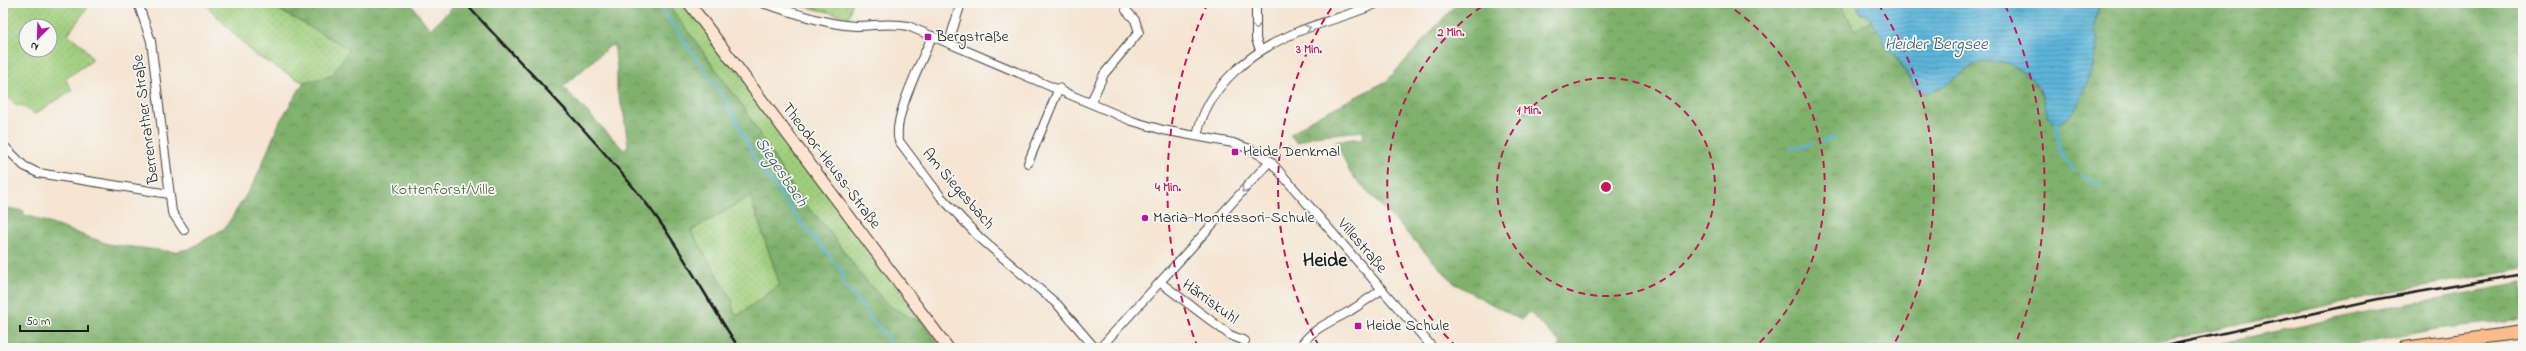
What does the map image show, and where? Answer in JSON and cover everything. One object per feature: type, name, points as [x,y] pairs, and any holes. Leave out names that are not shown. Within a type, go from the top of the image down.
[{"type":"main road","name":"Theodor-Heuss-Straße","points":[[690,4],[948,348]]},
{"type":"main road","points":[[2404,348],[2523,332]]},
{"type":"street","name":"Berrenrather Straße","points":[[138,3],[151,41],[172,212],[184,230]]},
{"type":"street","points":[[762,3],[830,22],[856,26],[898,24],[949,42],[1059,88],[1132,121],[1163,130],[1244,147],[1270,161],[1161,284],[1100,348]]},
{"type":"street","points":[[949,42],[961,3]]},
{"type":"street","points":[[1256,3],[1256,39],[1260,50]]},
{"type":"street","points":[[1197,136],[1200,121],[1221,85],[1260,50],[1298,32],[1378,3]]},
{"type":"street","points":[[1091,102],[1104,74],[1139,32],[1135,20],[1126,10]]},
{"type":"street","name":"Am Siegesbach","points":[[932,36],[900,115],[896,135],[899,141],[941,197],[980,238],[1058,305],[1095,348]]},
{"type":"street","points":[[1028,163],[1059,88]]},
{"type":"street","points":[[3,145],[24,166],[38,173],[169,194]]},
{"type":"street","name":"Villestraße","points":[[1270,161],[1433,348]]},
{"type":"street","name":"Härriskuhl","points":[[1161,284],[1230,336],[1245,341]]},
{"type":"street","points":[[1299,348],[1304,339],[1321,325],[1350,311],[1382,290]]},
{"type":"green space","points":[[3,3],[91,3],[68,34],[83,46],[93,60],[65,79],[72,90],[35,114],[21,105],[17,106],[3,92]]},
{"type":"green space","points":[[204,3],[267,3],[349,49],[333,77],[304,83],[255,55]]},
{"type":"green space","name":"Kottenforst/Ville","points":[[267,3],[410,3],[430,29],[457,3],[667,3],[744,108],[796,194],[829,231],[860,274],[887,304],[911,318],[922,321],[942,348],[3,348],[3,207],[24,211],[23,214],[108,244],[174,252],[189,249],[225,228],[255,181],[280,121],[304,82],[332,76],[349,49]],"holes":[[[614,45],[617,67],[617,91],[624,115],[628,145],[624,150],[563,87],[610,46]],[[750,196],[780,285],[737,316],[733,311],[732,300],[691,231]]]},
{"type":"green space","points":[[667,3],[689,3],[922,321],[911,318],[887,304],[860,274],[829,231],[796,194],[744,108]]},
{"type":"green space","points":[[791,3],[852,3],[849,17]]},
{"type":"green space","points":[[1457,3],[1840,3],[1855,30],[1871,21],[1883,37],[1885,45],[1892,50],[1912,84],[1929,92],[1965,72],[1976,63],[1998,62],[2012,64],[2021,68],[2034,81],[2043,99],[2049,118],[2060,122],[2081,94],[2094,62],[2099,38],[2093,31],[2098,3],[2523,3],[2523,268],[2376,295],[2130,348],[1558,348],[1561,344],[1529,312],[1521,320],[1455,284],[1350,173],[1336,141],[1364,138],[1363,131],[1313,136],[1297,143],[1290,135],[1312,119],[1387,81]]},
{"type":"green space","points":[[1840,3],[1856,3],[1862,15],[1867,14],[1871,21],[1855,30]]},
{"type":"green space","points":[[750,196],[780,285],[737,316],[733,311],[732,300],[691,231]]},
{"type":"green space","points":[[2523,283],[2523,319],[2436,329],[2341,348],[2200,348],[2380,309]]},
{"type":"water","name":"Heider Bergsee","points":[[1856,3],[2098,3],[2093,31],[2099,38],[2086,87],[2080,100],[2073,111],[2065,119],[2056,123],[2049,118],[2039,87],[2034,81],[2013,65],[2000,61],[1975,63],[1945,86],[1929,92],[1920,92],[1915,87],[1895,55],[1885,45],[1880,33],[1867,15],[1862,15]]},
{"type":"waterway","name":"Siegesbach","points":[[653,3],[660,7],[726,100],[757,163],[803,225],[843,272],[842,282],[895,348]]},
{"type":"waterway","points":[[2056,123],[2060,151],[2074,171]]},
{"type":"waterway","points":[[1822,141],[1834,138]]},
{"type":"waterway","points":[[1790,149],[1813,143]]},
{"type":"waterway","points":[[2081,175],[2101,186]]},
{"type":"railway","points":[[465,3],[599,147],[642,198],[668,234],[739,348]]},
{"type":"railway","points":[[2156,348],[2378,299],[2523,274]]},
{"type":"place","name":"Bergstraße","points":[[928,37]]},
{"type":"place","name":"Heide Denkmal","points":[[1235,152]]},
{"type":"place","name":"Maria-Montessori-Schule","points":[[1145,218]]},
{"type":"place","name":"Heide Schule","points":[[1358,326]]},
{"type":"district","name":"Heide","points":[[1325,261]]}]
